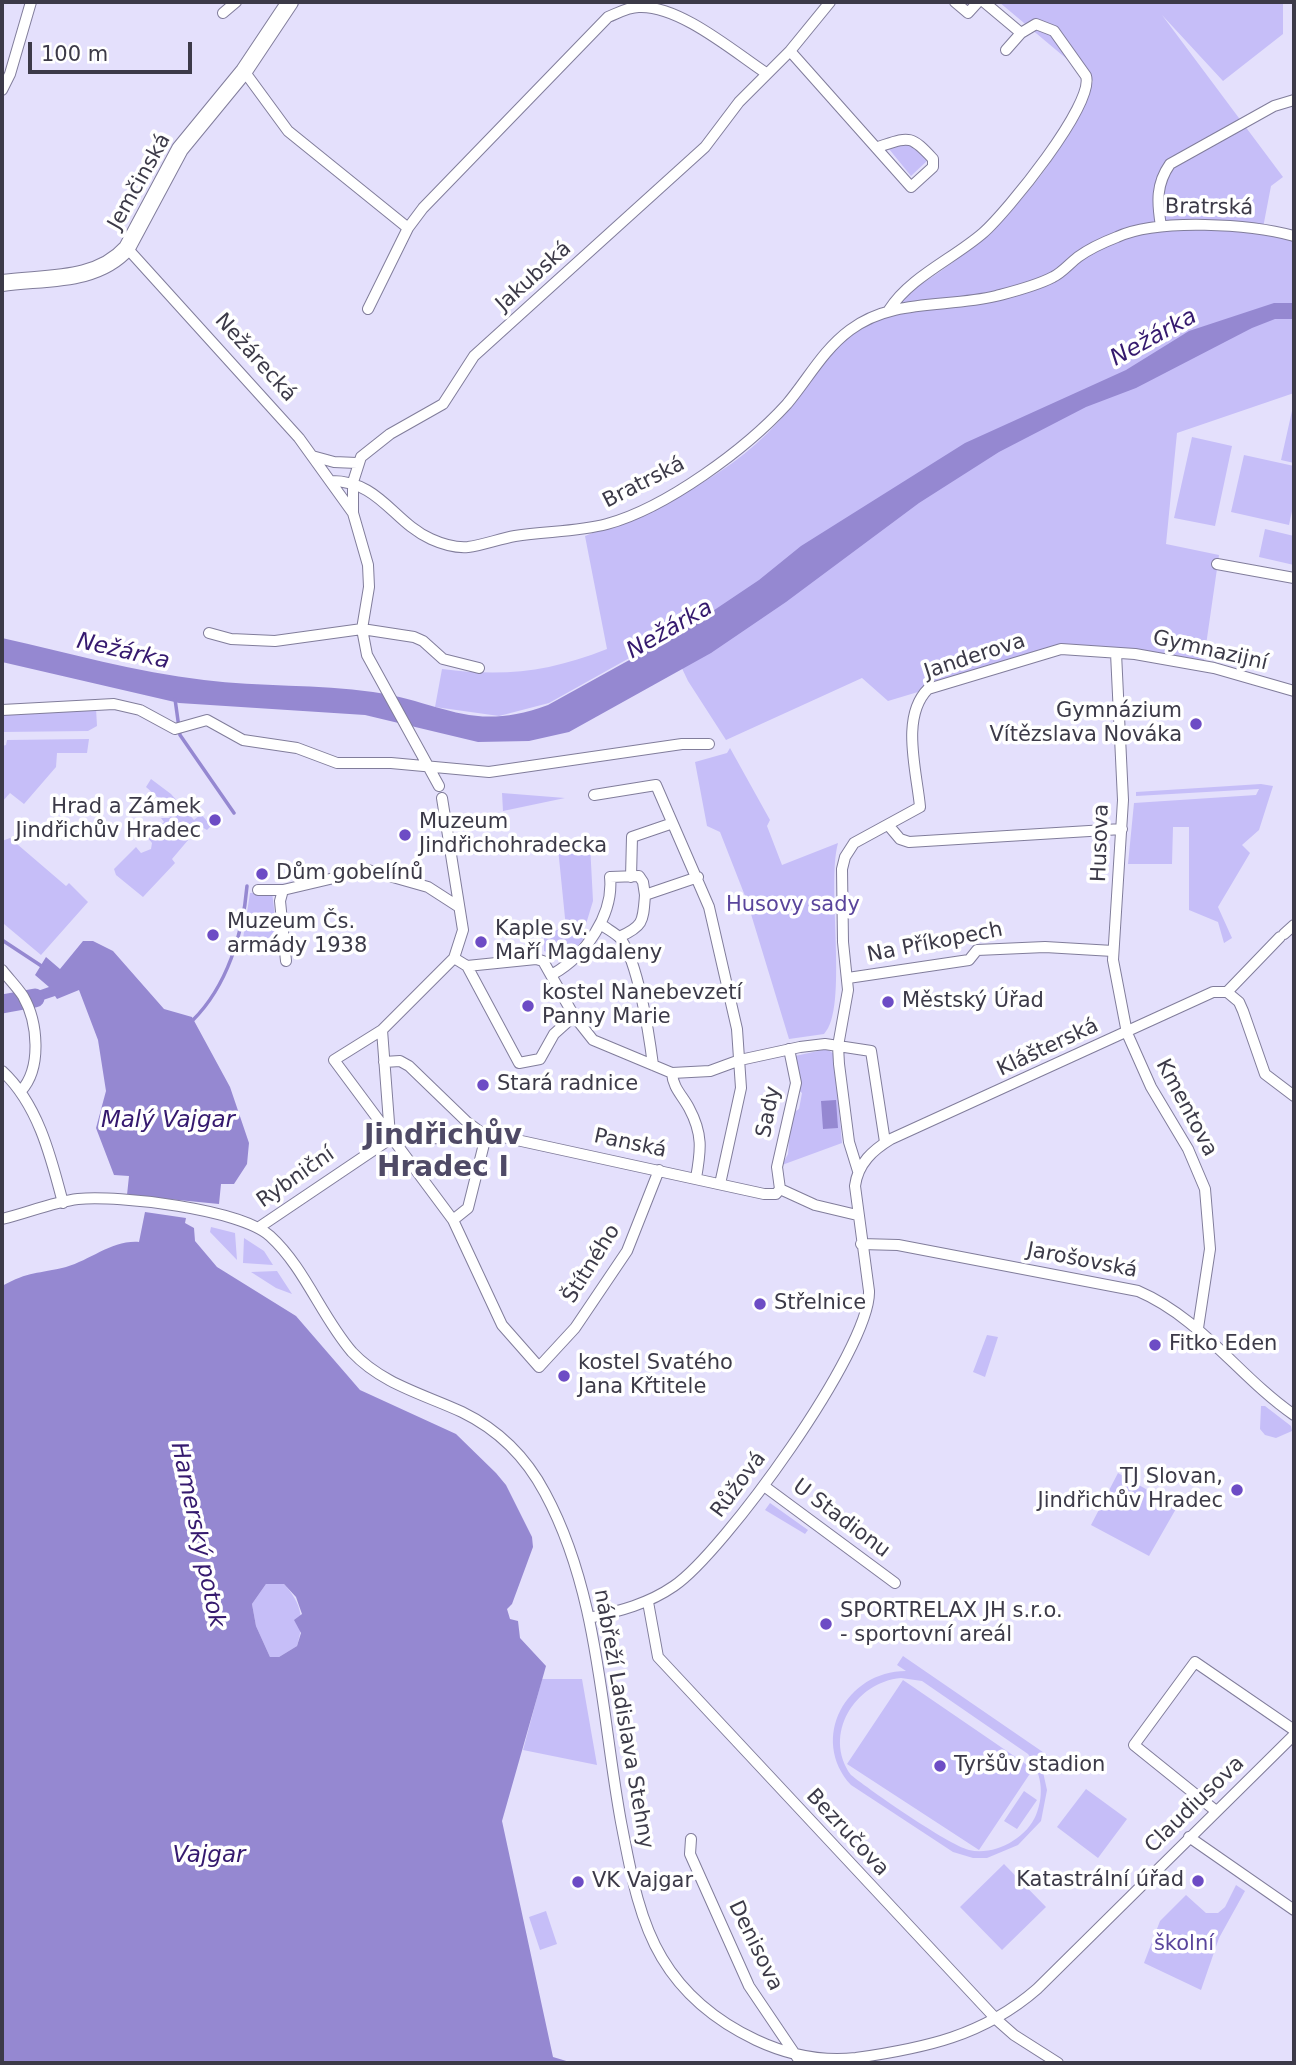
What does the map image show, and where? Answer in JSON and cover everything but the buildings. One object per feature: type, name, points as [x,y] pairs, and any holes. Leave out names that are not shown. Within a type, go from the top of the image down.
[{"type":"street","points":[[2,90],[10,74],[31,2]]},
{"type":"street","points":[[223,13],[236,2]]},
{"type":"street","name":"Jemčinská","points":[[127,248],[180,149],[244,71],[290,2]]},
{"type":"street","name":"Jakubská","points":[[357,463],[390,434],[443,404],[474,356],[705,147],[766,73],[790,51],[830,2]]},
{"type":"street","points":[[955,2],[968,13],[981,2],[1021,33],[1006,50]]},
{"type":"street","points":[[368,309],[408,228],[423,208],[597,25],[617,13],[637,7],[664,10],[685,20],[766,73]]},
{"type":"street","name":"Bratrská","points":[[888,310],[900,293],[984,232],[1036,171],[1081,106],[1086,76],[1054,31],[1036,24],[1021,33]]},
{"type":"street","points":[[790,51],[911,187],[933,166],[933,159],[916,140],[908,138],[878,147]]},
{"type":"street","points":[[244,71],[288,131],[408,228]]},
{"type":"street","points":[[1160,226],[1157,200],[1161,177],[1170,164],[1274,106],[1294,100]]},
{"type":"street","name":"Bratrská","points":[[353,482],[388,505],[427,538],[453,547],[468,547],[517,536],[610,523],[649,506],[725,460],[787,403],[813,366],[846,332],[868,316],[888,310],[959,303],[1029,286],[1055,277],[1081,255],[1120,235],[1160,226],[1265,228],[1294,236]]},
{"type":"street","points":[[2,284],[81,274],[118,259],[127,248]]},
{"type":"street","name":"Nežárecká","points":[[127,248],[299,438],[353,513],[368,565],[369,587],[362,629],[367,655],[430,768],[440,792],[463,930],[454,958]]},
{"type":"street","points":[[312,456],[334,462],[357,463],[353,482],[353,513]]},
{"type":"street","points":[[330,481],[353,482]]},
{"type":"street","points":[[1217,564],[1294,578]]},
{"type":"street","points":[[209,633],[231,639],[275,641],[362,629],[414,637],[423,640],[443,659],[479,668]]},
{"type":"street","name":"Janderova","points":[[858,1171],[849,1142],[838,1046],[847,1000],[848,978],[843,918],[845,857],[854,843],[920,807],[913,727],[917,704],[928,689],[1061,649],[1116,653]]},
{"type":"street","name":"Gymnazijní","points":[[1116,653],[1214,668],[1294,691]]},
{"type":"street","name":"Husova","points":[[1116,653],[1122,829],[1113,951],[1127,1033]]},
{"type":"street","points":[[2,710],[114,704],[140,710],[180,728],[207,720],[243,740],[297,748],[337,763],[489,772],[682,744],[709,744]]},
{"type":"street","points":[[594,795],[656,785],[670,824],[682,841],[709,907],[737,1029],[740,1060],[740,1097],[720,1184]]},
{"type":"street","points":[[631,877],[632,837],[670,824]]},
{"type":"street","points":[[889,826],[900,839],[909,842],[1122,829]]},
{"type":"street","points":[[258,890],[283,890],[368,870],[428,887],[459,908]]},
{"type":"street","points":[[553,974],[564,968],[602,925],[610,877],[639,876],[643,881],[645,895],[643,918],[638,929],[619,937]]},
{"type":"street","points":[[645,895],[698,877]]},
{"type":"street","points":[[283,890],[280,901],[286,961]]},
{"type":"street","points":[[602,925],[619,937],[642,1001],[653,1065]]},
{"type":"street","points":[[1294,925],[1227,992],[1239,1002],[1265,1074],[1294,1096]]},
{"type":"street","name":"Na Příkopech","points":[[848,978],[969,960],[977,950],[1045,947],[1113,951]]},
{"type":"street","points":[[486,1136],[468,1208],[453,1220],[400,1147],[390,1139],[334,1060],[382,1030],[454,958],[467,966],[519,1063],[540,1059],[554,1034],[574,1016]]},
{"type":"street","points":[[467,966],[536,959],[548,965],[574,1016],[593,1040],[672,1073],[710,1071],[740,1060],[825,1044],[872,1051],[885,1142],[871,1153],[858,1171]]},
{"type":"street","points":[[2,971],[22,994],[28,1007],[35,1056],[30,1078],[20,1091]]},
{"type":"street","name":"Klášterská","points":[[885,1142],[1213,992],[1227,992]]},
{"type":"street","points":[[382,1030],[390,1139]]},
{"type":"street","name":"Kmentova","points":[[1127,1033],[1151,1087],[1188,1149],[1205,1189],[1210,1249],[1198,1328]]},
{"type":"street","name":"Sady","points":[[780,1189],[777,1167],[796,1083],[789,1049]]},
{"type":"street","points":[[384,1062],[400,1061],[409,1066],[467,1122],[486,1136]]},
{"type":"street","points":[[2,1071],[20,1091],[44,1142],[63,1203]]},
{"type":"street","points":[[672,1073],[673,1083],[689,1108],[702,1143],[696,1178]]},
{"type":"street","points":[[390,1139],[486,1136]]},
{"type":"street","name":"Panská","points":[[486,1136],[764,1194],[776,1194],[780,1189]]},
{"type":"street","name":"Rybniční","points":[[258,1228],[390,1139]]},
{"type":"street","name":"Štítného","points":[[453,1220],[502,1325],[539,1367],[575,1328],[627,1251],[659,1170]]},
{"type":"street","name":"Růžová","points":[[589,1618],[648,1602],[674,1586],[702,1561],[764,1486],[831,1382],[853,1345],[869,1291],[857,1215],[858,1171]]},
{"type":"street","points":[[780,1189],[815,1205],[857,1215]]},
{"type":"street","name":"nábřeží Ladislava Stehny","points":[[2,1219],[85,1199],[194,1208],[258,1228],[277,1243],[345,1342],[361,1360],[390,1382],[484,1424],[518,1452],[540,1484],[562,1529],[589,1618],[629,1866],[652,1940],[677,1979],[697,2001],[721,2020],[799,2059]]},
{"type":"street","name":"Jarošovská","points":[[861,1244],[898,1245],[1138,1291],[1162,1301],[1198,1328],[1264,1395],[1294,1415]]},
{"type":"street","name":"U Stadionu","points":[[764,1486],[895,1583]]},
{"type":"street","name":"Bezručova","points":[[648,1602],[657,1657],[997,2020],[1014,2035],[1058,2063]]},
{"type":"street","points":[[1216,1811],[1133,1745],[1195,1662],[1294,1732]]},
{"type":"street","name":"Claudiusova","points":[[799,2059],[840,2060],[890,2053],[978,2029],[997,2020],[1037,1989],[1294,1732]]},
{"type":"street","points":[[1189,1837],[1294,1910]]},
{"type":"street","name":"Denisova","points":[[691,1839],[690,1854],[749,1986],[799,2059]]},
{"type":"green space","points":[[999,2],[1283,2],[1283,34],[1223,81],[1162,15],[1283,177],[1271,186],[1262,233],[1294,241],[1294,393],[1177,433],[1166,544],[1219,555],[1203,666],[1061,649],[888,701],[862,678],[726,740],[688,681],[667,637],[549,703],[499,716],[435,707],[442,669],[526,671],[565,663],[607,649],[585,536],[670,500],[744,454],[789,410],[840,343],[965,253],[1005,217],[1041,176],[1071,130],[1093,81]]},
{"type":"green space","points":[[913,142],[928,160],[911,176],[889,149]]},
{"type":"green space","points":[[1294,402],[1294,463],[1281,460]]},
{"type":"green space","points":[[1192,437],[1232,446],[1215,526],[1174,518]]},
{"type":"green space","points":[[1244,455],[1294,466],[1294,502],[1289,525],[1231,512]]},
{"type":"green space","points":[[1265,529],[1294,536],[1294,565],[1259,557]]},
{"type":"green space","points":[[96,708],[97,726],[88,731],[2,732],[2,714]]},
{"type":"green space","points":[[89,739],[87,753],[57,753],[56,767],[24,804],[10,793],[2,802],[2,746],[6,745],[7,740]]},
{"type":"green space","name":"Husovy sady","points":[[730,748],[770,820],[767,826],[782,865],[838,843],[834,887],[835,1000],[831,1020],[824,1034],[789,1039],[747,901],[720,832],[707,826],[695,762],[727,753]]},
{"type":"green space","points":[[151,779],[171,794],[194,820],[201,814],[211,826],[207,830],[200,826],[172,859],[175,863],[143,897],[116,875],[114,869],[136,847],[141,853],[151,849],[152,843],[147,837],[164,822],[161,818],[169,818],[174,813],[172,804],[163,802],[146,787]]},
{"type":"green space","points":[[1261,784],[1273,786],[1259,830],[1242,845],[1250,853],[1218,907],[1232,938],[1224,943],[1218,922],[1189,910],[1189,827],[1173,827],[1172,864],[1128,864],[1134,803],[1256,795],[1259,789],[1136,796],[1136,792]]},
{"type":"green space","points":[[502,793],[565,798],[503,811]]},
{"type":"green space","points":[[10,838],[66,886],[69,883],[88,902],[41,955],[4,924],[2,841]]},
{"type":"green space","points":[[590,844],[593,901],[583,934],[586,936],[570,955],[561,949],[555,956],[544,951],[544,933],[566,928],[558,848]]},
{"type":"green space","points":[[272,892],[279,948],[276,952],[242,945],[250,893]]},
{"type":"green space","points":[[827,1049],[834,1054],[842,1143],[782,1165],[788,1154],[791,1114],[799,1109],[802,1093],[797,1089],[795,1056]]},
{"type":"green space","points":[[211,1227],[235,1233],[237,1260],[210,1232]]},
{"type":"green space","points":[[244,1238],[264,1251],[273,1265],[243,1263]]},
{"type":"green space","points":[[277,1271],[292,1294],[276,1288],[251,1272]]},
{"type":"green space","points":[[987,1335],[998,1337],[985,1377],[973,1372]]},
{"type":"green space","points":[[1261,1406],[1265,1406],[1291,1426],[1292,1431],[1276,1438],[1265,1435],[1260,1429]]},
{"type":"green space","points":[[1118,1473],[1177,1507],[1149,1556],[1091,1525]]},
{"type":"green space","points":[[770,1503],[808,1530],[805,1534],[765,1510]]},
{"type":"green space","points":[[266,1584],[284,1584],[295,1598],[300,1613],[301,1628],[297,1646],[279,1657],[270,1657],[256,1626],[252,1604]]},
{"type":"green space","name":"Tyršův stadion","points":[[903,1656],[1053,1759],[1048,1767],[1041,1763],[1047,1790],[1041,1821],[1018,1845],[987,1858],[973,1858],[953,1852],[851,1785],[839,1767],[833,1748],[834,1729],[840,1711],[851,1695],[866,1682],[885,1674],[906,1671],[897,1665]],"holes":[[[901,1678],[922,1681],[1028,1754],[1032,1761],[1039,1775],[1039,1807],[1031,1824],[1008,1844],[979,1851],[958,1846],[875,1793],[851,1775],[843,1760],[840,1744],[842,1728],[857,1700],[884,1682]]]},
{"type":"green space","points":[[542,1679],[582,1679],[597,1765],[523,1750]]},
{"type":"green space","name":"Tyršův stadion","points":[[903,1680],[1033,1769],[979,1850],[847,1764]]},
{"type":"green space","points":[[1086,1789],[1127,1819],[1098,1858],[1057,1827]]},
{"type":"green space","points":[[1024,1791],[1037,1800],[1017,1829],[1004,1821]]},
{"type":"green space","points":[[1004,1864],[1046,1907],[1002,1950],[960,1907]]},
{"type":"green space","name":"školní","points":[[1236,1885],[1245,1891],[1219,1938],[1201,1990],[1144,1963],[1160,1921],[1186,1895],[1206,1913],[1218,1913],[1225,1907]]},
{"type":"green space","points":[[546,1911],[557,1944],[540,1950],[529,1917]]},
{"type":"water","points":[[1274,303],[1294,303],[1294,319],[1275,319],[1252,328],[1136,388],[1086,407],[999,452],[919,503],[786,602],[711,653],[569,732],[529,741],[478,742],[365,715],[179,703],[2,662],[2,638],[179,677],[373,692],[478,716],[521,713],[548,705],[689,627],[759,580],[801,546],[965,443],[1126,370],[1189,331]]},
{"type":"water","name":"Malý Vajgar","points":[[83,941],[93,941],[113,951],[164,1009],[192,1017],[230,1087],[249,1143],[247,1164],[234,1184],[221,1184],[219,1204],[127,1195],[129,1176],[114,1175],[96,1128],[106,1091],[98,1040],[79,990],[57,999],[55,996],[37,1002],[32,993],[49,987],[35,975],[46,957],[60,969]]},
{"type":"water","points":[[836,1100],[838,1128],[823,1129],[821,1101]]},
{"type":"water","name":"Vajgar","points":[[145,1212],[186,1218],[185,1223],[194,1228],[195,1241],[217,1267],[296,1316],[360,1390],[456,1434],[506,1485],[532,1537],[533,1547],[512,1604],[507,1609],[510,1619],[518,1621],[520,1638],[546,1666],[502,1821],[553,2057],[573,2063],[2,2063],[2,1286],[27,1275],[75,1264],[120,1244],[139,1242]],"holes":[[[266,1584],[284,1584],[296,1597],[302,1614],[294,1620],[301,1633],[297,1646],[279,1657],[270,1657],[256,1626],[252,1604]]]},
{"type":"waterway","points":[[175,699],[180,735],[234,813]]},
{"type":"waterway","points":[[193,1020],[215,991],[231,958],[242,922],[247,886]]},
{"type":"waterway","name":"Hamerský potok","points":[[2,940],[43,967]]},
{"type":"waterway","points":[[2,1004],[35,998]]},
{"type":"place","name":"Gymnázium Vítězslava Nováka","points":[[1196,724]]},
{"type":"place","name":"Hrad a Zámek Jindřichův Hradec","points":[[215,820]]},
{"type":"place","name":"Muzeum Jindřichohradecka","points":[[405,835]]},
{"type":"place","name":"Dům gobelínů","points":[[262,874]]},
{"type":"place","name":"Muzeum Čs. armády 1938","points":[[213,935]]},
{"type":"place","name":"Kaple sv. Maří Magdaleny","points":[[481,942]]},
{"type":"place","name":"Městský Úřad","points":[[888,1002]]},
{"type":"place","name":"kostel Nanebevzetí Panny Marie","points":[[528,1006]]},
{"type":"place","name":"Stará radnice","points":[[483,1085]]},
{"type":"place","name":"Střelnice","points":[[760,1304]]},
{"type":"place","name":"Fitko Eden","points":[[1155,1345]]},
{"type":"place","name":"kostel Svatého Jana Křtitele","points":[[564,1376]]},
{"type":"place","name":"TJ Slovan, Jindřichův Hradec","points":[[1237,1490]]},
{"type":"place","name":"SPORTRELAX JH s.r.o. - sportovní areál","points":[[826,1624]]},
{"type":"place","name":"Tyršův stadion","points":[[940,1766]]},
{"type":"place","name":"Katastrální úřad","points":[[1198,1881]]},
{"type":"place","name":"VK Vajgar","points":[[578,1882]]},
{"type":"district","name":"Jindřichův Hradec I","points":[[443,1153]]},
{"type":"water label","name":"Nežárka","points":[[1154,338]]},
{"type":"water label","name":"Nežárka","points":[[670,630]]},
{"type":"water label","name":"Nežárka","points":[[123,652]]}]
